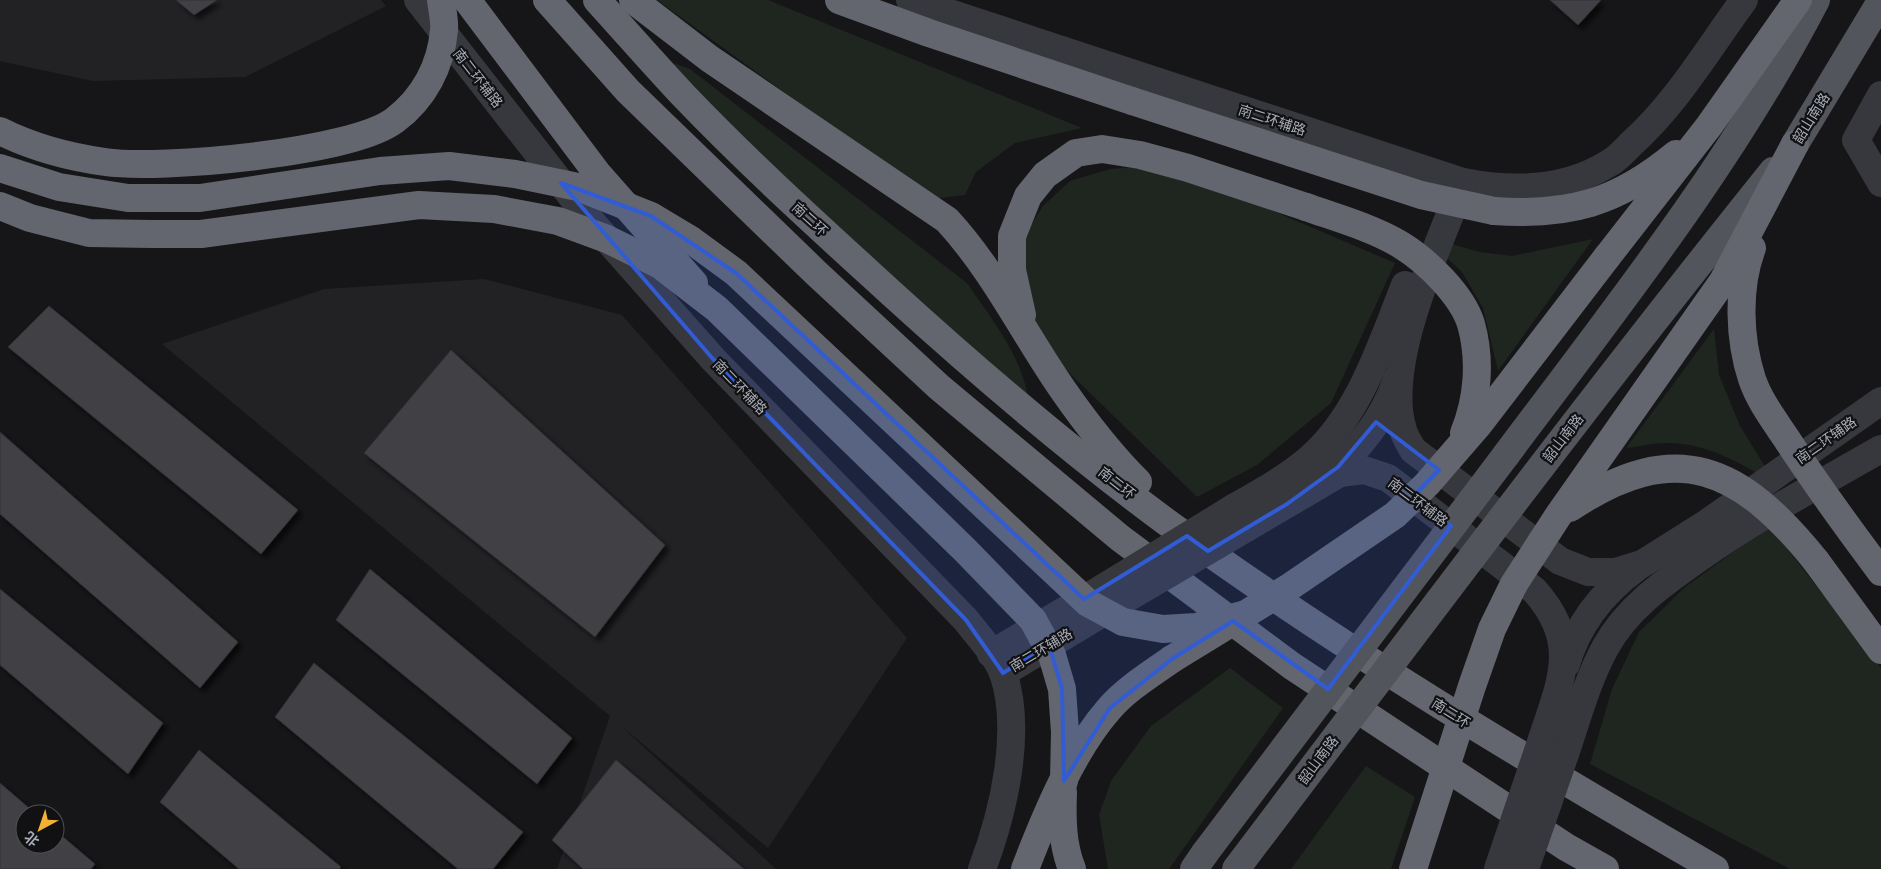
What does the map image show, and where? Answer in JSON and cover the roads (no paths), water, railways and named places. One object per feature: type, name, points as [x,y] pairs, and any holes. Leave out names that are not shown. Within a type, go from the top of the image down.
[{"type":"highway","points":[[0,131],[65,154],[107,162],[153,163],[194,163],[249,156],[326,145],[364,136],[394,121],[417,99],[436,70],[444,29],[441,0]]},
{"type":"highway","points":[[467,0],[597,173],[717,308],[966,551],[1032,620],[1052,655],[1062,689],[1065,732],[1062,820],[1068,857],[1072,869]]},
{"type":"highway","points":[[547,0],[628,91],[831,286],[939,387],[1120,538],[1292,666],[1566,847],[1605,869]]},
{"type":"highway","name":"南二环","points":[[597,0],[685,97],[787,198],[975,369],[1165,521],[1431,701],[1585,795],[1715,869]]},
{"type":"highway","points":[[633,0],[710,59],[947,220],[970,245],[1063,390],[1115,459],[1167,511],[1242,574]]},
{"type":"highway","points":[[839,0],[929,33],[1421,195],[1494,211],[1534,214],[1576,208],[1623,192],[1662,166],[1709,126]]},
{"type":"highway","points":[[1025,869],[1064,781],[1091,732],[1110,708],[1172,659],[1333,558],[1388,520],[1449,459],[1515,380],[1607,257],[1709,126],[1798,0]]},
{"type":"highway","points":[[1413,869],[1472,686],[1492,630],[1514,584],[1558,516],[1723,281],[1795,144]]},
{"type":"highway","points":[[1795,144],[1750,254],[1742,294],[1743,341],[1752,380],[1774,419],[1816,485],[1881,572]]},
{"type":"highway","points":[[1026,331],[1012,270],[1012,236],[1028,196],[1045,175],[1076,153],[1102,149],[1140,155],[1188,168],[1357,225],[1400,244],[1426,262],[1453,293],[1471,323],[1476,359],[1476,399],[1465,432],[1449,459]]},
{"type":"highway","points":[[0,168],[59,187],[128,198],[200,198],[380,171],[448,166],[515,174],[578,187],[651,216],[691,240],[736,273],[1088,603],[1123,622],[1162,629],[1196,627],[1242,615]]},
{"type":"highway","points":[[0,206],[30,218],[89,233],[152,234],[201,234],[419,205],[494,209],[558,221],[607,239],[660,265],[717,308]]},
{"type":"highway","points":[[1558,516],[1591,494],[1628,477],[1660,470],[1681,468],[1698,470],[1726,480],[1756,498],[1788,526],[1881,650]]},
{"type":"highway","points":[[1691,855],[1728,869]]},
{"type":"main road","points":[[1199,861],[1506,455],[1711,178],[1785,60],[1816,0]]},
{"type":"main road","name":"韶山南路","points":[[1236,869],[1534,476],[1674,295],[1795,144],[1881,2]]},
{"type":"street","name":"南二环辅路","points":[[418,0],[590,220],[713,360],[966,620],[997,663]]},
{"type":"street","name":"南二环辅路","points":[[910,0],[1455,180],[1410,322],[1398,400],[1402,429],[1413,450],[1560,561],[1588,572],[1616,572],[1642,564],[1707,523],[1881,402]]},
{"type":"street","points":[[982,869],[1004,792],[1011,749],[1011,719],[997,663],[1241,517],[1274,486],[1309,459],[1331,436],[1352,403],[1382,344],[1455,180],[1497,188],[1545,187],[1584,176],[1612,162],[1657,121],[1744,0]]},
{"type":"street","points":[[1881,96],[1856,140],[1881,183]]},
{"type":"street","points":[[1314,486],[1353,452],[1376,422],[1392,393],[1402,366]]},
{"type":"street","points":[[1352,403],[1413,450]]},
{"type":"street","points":[[1331,436],[1388,478]]},
{"type":"street","points":[[1525,869],[1595,669],[1605,648],[1629,615],[1651,592],[1736,533],[1881,449]]},
{"type":"street","name":"南二环辅路","points":[[1241,517],[1314,486],[1340,472],[1364,470],[1388,478],[1534,590],[1548,605],[1558,626],[1564,652],[1562,677],[1498,869]]},
{"type":"street","points":[[1560,561],[1629,615]]},
{"type":"street","points":[[1562,677],[1580,627],[1604,596],[1620,580],[1642,564]]},
{"type":"street","points":[[1534,590],[1605,648]]}]
